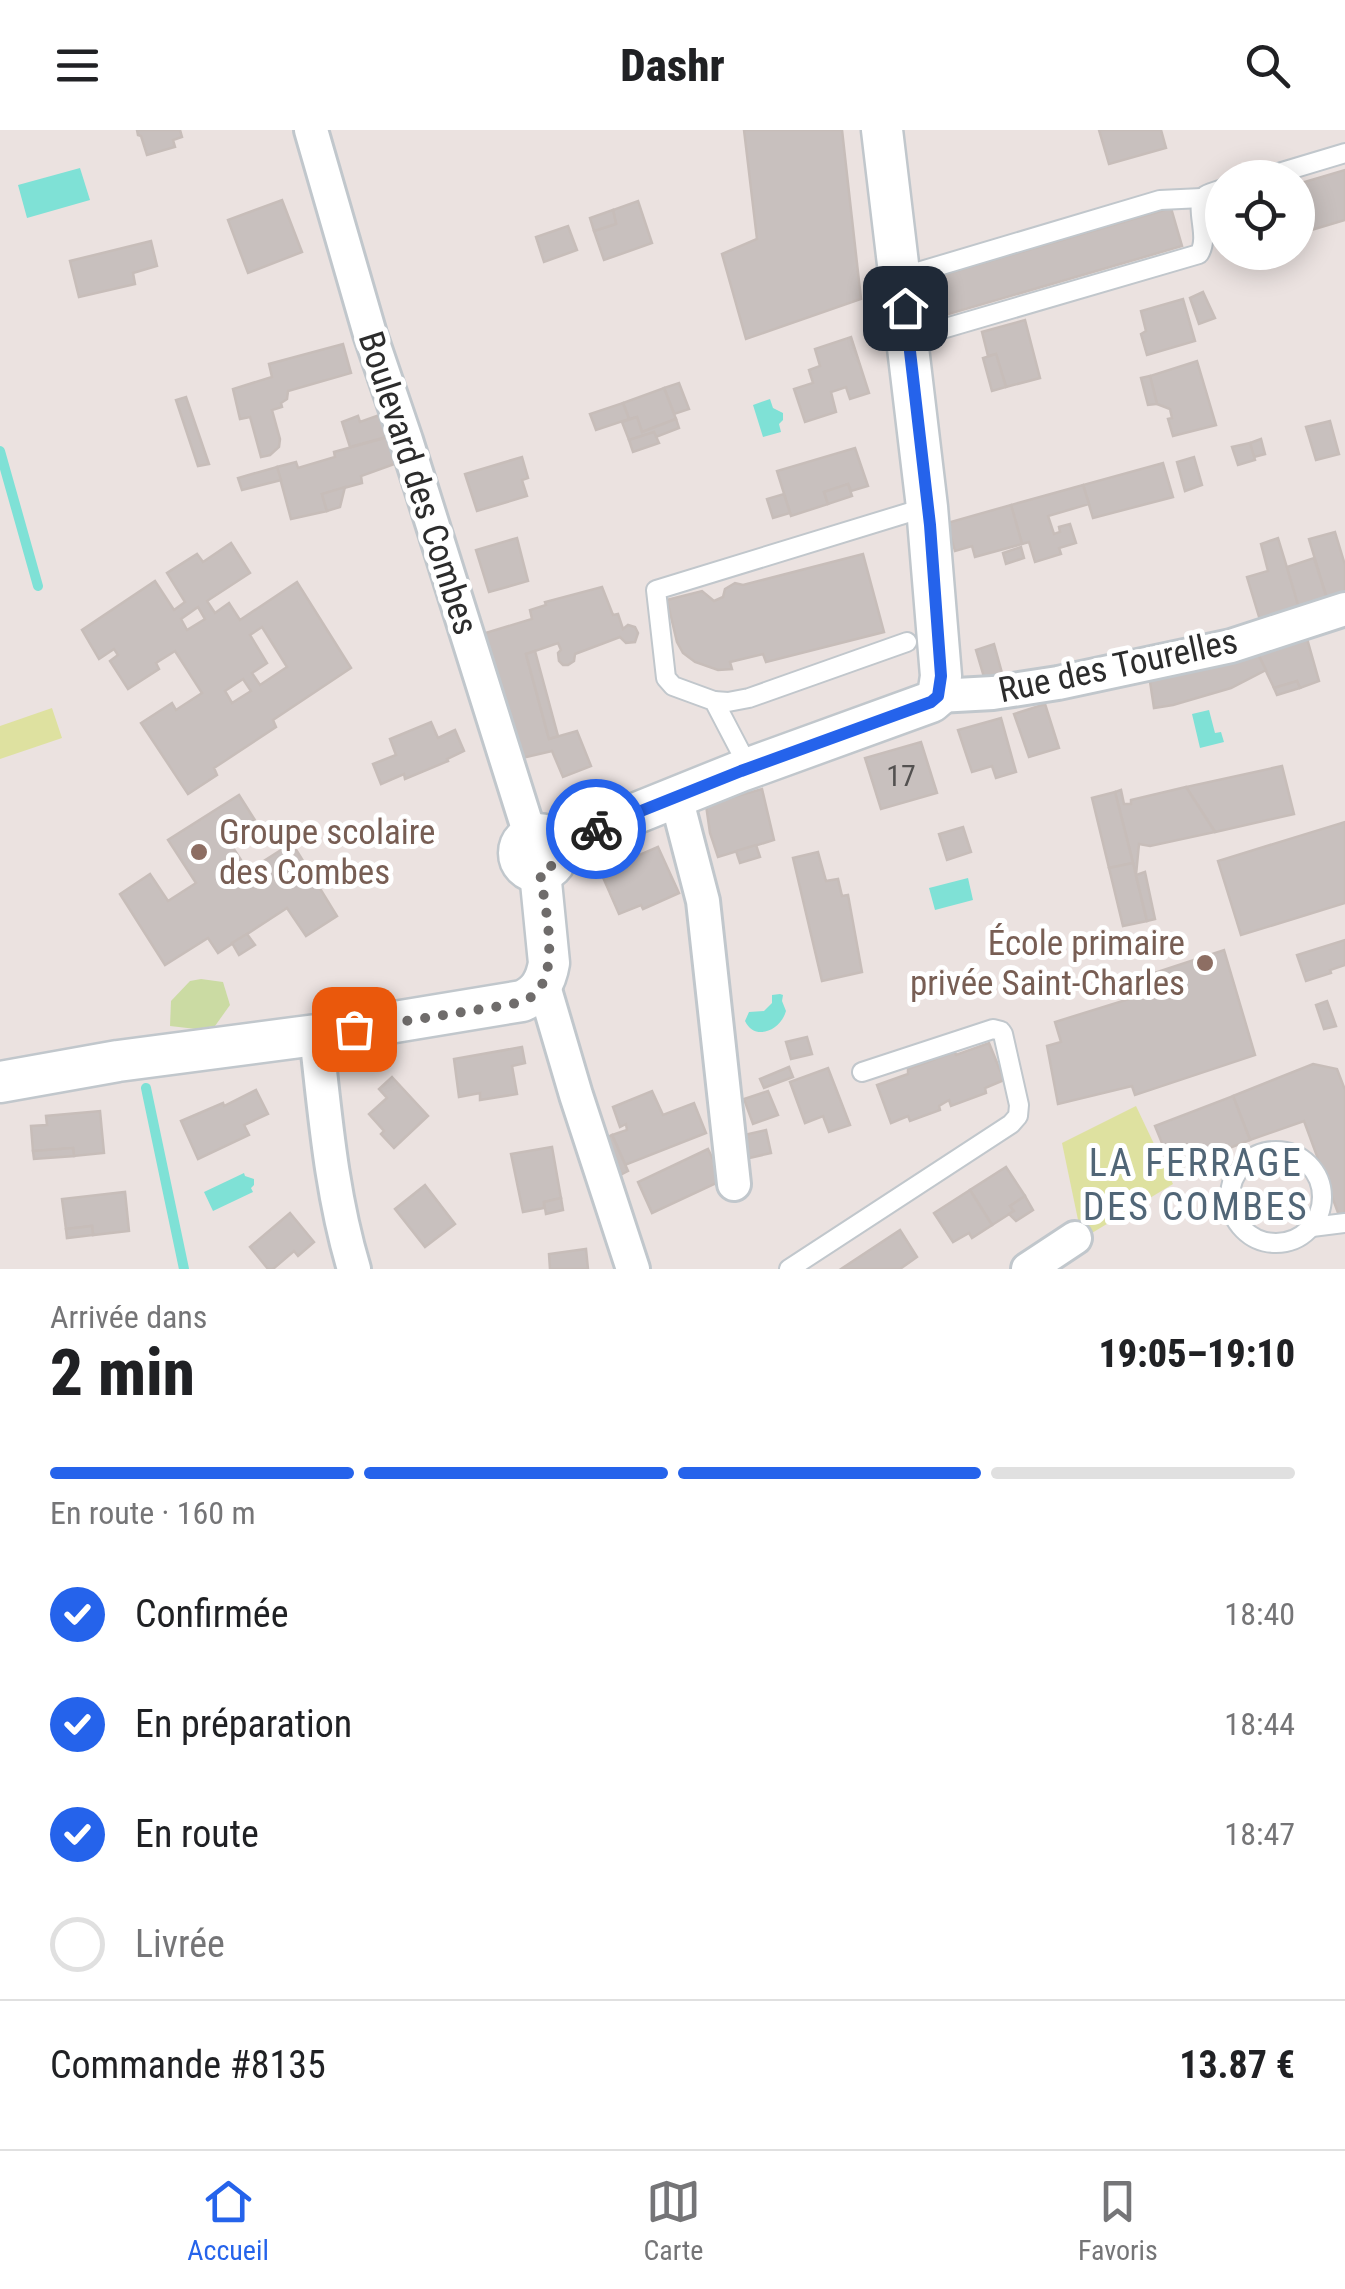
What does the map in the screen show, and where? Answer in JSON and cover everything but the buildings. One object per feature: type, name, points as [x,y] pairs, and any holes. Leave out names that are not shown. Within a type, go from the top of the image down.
[{"type":"street","name":"Boulevard des Combes","points":[[311,130],[370,334],[542,852]]},
{"type":"street","points":[[882,130],[928,507],[941,676],[938,696]]},
{"type":"street","name":"Rue des Tourelles","points":[[542,852],[749,768],[931,702],[938,696],[994,693],[1088,677],[1230,646],[1345,609]]},
{"type":"street","points":[[676,797],[703,901],[734,1184]]},
{"type":"street","points":[[0,1082],[118,1061],[508,1005],[530,998],[543,983],[550,953],[542,852]]},
{"type":"street","points":[[543,983],[632,1269]]},
{"type":"street","points":[[316,1034],[329,1155],[354,1269]]},
{"type":"street","points":[[1028,1269],[1075,1238]]},
{"type":"lane","points":[[1315,162],[1345,153]]},
{"type":"lane","points":[[901,277],[1160,200],[1205,197]]},
{"type":"lane","points":[[908,339],[1199,254],[1205,241],[1202,198]]},
{"type":"lane","points":[[906,642],[749,698],[714,701],[673,686],[666,678],[656,590],[928,507]]},
{"type":"lane","points":[[714,701],[749,768]]},
{"type":"lane","points":[[788,1269],[1018,1116],[1015,1085],[1003,1034],[998,1029],[862,1072]]},
{"type":"lane","points":[[1312,1227],[1320,1214],[1322,1198],[1314,1170],[1289,1152],[1274,1150],[1246,1160],[1230,1186],[1229,1202],[1242,1230],[1255,1239],[1286,1242],[1312,1227],[1345,1222]]},
{"type":"green space","points":[[52,708],[62,738],[0,759],[0,726]]},
{"type":"green space","points":[[190,981],[223,982],[230,1005],[215,1026],[170,1026],[171,1001]]},
{"type":"green space","points":[[1136,1106],[1173,1184],[1082,1239],[1062,1143]]},
{"type":"water","points":[[80,168],[90,200],[27,218],[18,185]]},
{"type":"water","points":[[770,399],[773,408],[783,413],[781,432],[763,437],[753,405]]},
{"type":"water","points":[[1209,710],[1215,733],[1221,732],[1224,742],[1200,748],[1192,714]]},
{"type":"water","points":[[968,878],[973,900],[935,910],[929,888]]},
{"type":"water","points":[[780,994],[786,1011],[779,1024],[761,1032],[749,1027],[745,1021],[749,1012],[764,1011],[772,1003],[772,995]]},
{"type":"water","points":[[244,1173],[254,1179],[253,1192],[213,1211],[204,1192]]},
{"type":"waterway","points":[[0,451],[38,586]]},
{"type":"waterway","points":[[146,1088],[184,1269]]},
{"type":"way so far","points":[[354,1029],[508,1005],[530,998],[543,983],[550,953],[540,872],[556,861],[557,849],[596,829]]},
{"type":"place","name":"Groupe scolaire des Combes","points":[[199,852]]},
{"type":"place","name":"École primaire privée Saint-Charles","points":[[1205,963]]},
{"type":"district","name":"LA FERRAGE DES COMBES","points":[[1196,1185]]},
{"type":"route","points":[[596,829],[931,702],[938,696],[941,676],[930,525],[905,308]]}]
